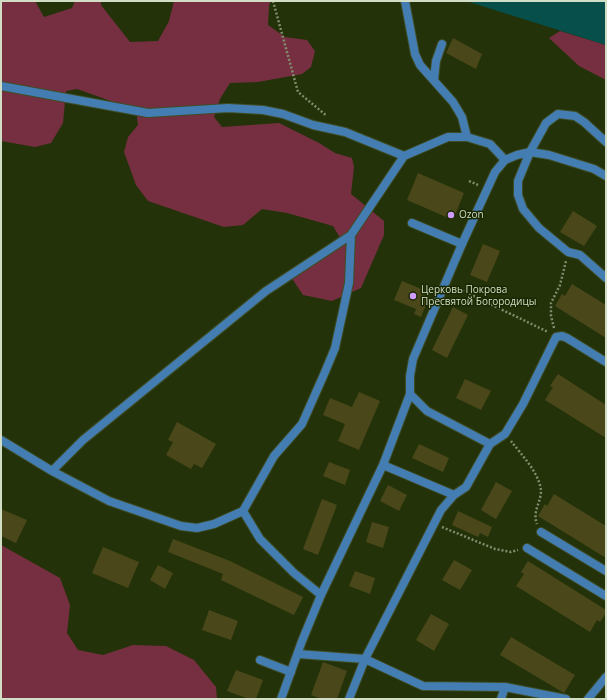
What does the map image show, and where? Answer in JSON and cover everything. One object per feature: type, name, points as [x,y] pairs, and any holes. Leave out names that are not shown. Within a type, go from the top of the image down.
[{"type":"street","points":[[405,1],[415,54],[420,64],[453,102],[462,117],[467,137]]},
{"type":"street","points":[[434,80],[436,61],[442,44]]},
{"type":"street","points":[[1,86],[148,113],[228,108],[263,110],[283,114],[313,125],[345,132],[404,156]]},
{"type":"street","points":[[606,142],[575,116],[558,114],[546,123],[530,152],[518,181],[518,195],[523,209],[539,228],[568,252],[580,255],[606,278]]},
{"type":"street","points":[[52,471],[84,440],[266,291],[352,235],[404,156],[448,137],[467,137],[490,144],[505,160]]},
{"type":"street","points":[[281,699],[321,595],[383,465],[410,394],[410,376],[413,360],[494,172],[505,160],[530,152],[549,155],[594,169],[606,176]]},
{"type":"street","points":[[412,223],[462,244]]},
{"type":"street","points":[[1,440],[52,471],[109,501],[181,526],[197,528],[214,524],[243,511],[274,456],[302,424],[335,348],[349,283],[352,235]]},
{"type":"street","points":[[348,699],[365,660],[442,510],[454,496],[466,487],[490,444],[505,434],[523,404],[556,337],[562,336],[567,338],[606,362]]},
{"type":"street","points":[[410,394],[427,411],[490,444]]},
{"type":"street","points":[[383,465],[454,496]]},
{"type":"street","points":[[243,511],[260,539],[294,573],[321,595]]},
{"type":"street","points":[[541,532],[606,571]]},
{"type":"street","points":[[528,548],[606,596]]},
{"type":"street","points":[[298,654],[365,660],[423,686],[505,687],[566,699]]},
{"type":"street","points":[[260,660],[291,672]]},
{"type":"street","points":[[588,699],[606,677]]},
{"type":"street","points":[[501,699],[505,687]]},
{"type":"path","points":[[273,1],[298,92],[328,117]]},
{"type":"path","points":[[556,337],[551,316],[551,303],[560,285],[568,252]]},
{"type":"path","points":[[446,282],[556,337]]},
{"type":"path","points":[[505,434],[537,475],[541,491],[535,519],[541,532]]},
{"type":"path","points":[[434,524],[495,549],[511,552],[528,548]]},
{"type":"shaded area","points":[[1,1],[35,1],[44,17],[72,8],[75,1],[101,1],[101,5],[130,42],[158,41],[169,21],[174,1],[271,1],[269,5],[268,25],[285,37],[307,40],[315,51],[311,67],[302,74],[258,82],[230,83],[220,99],[214,117],[222,127],[279,123],[319,143],[335,153],[352,158],[354,167],[351,194],[384,221],[384,235],[361,288],[332,301],[303,295],[291,277],[342,241],[333,226],[287,213],[262,209],[243,225],[224,227],[148,201],[136,185],[124,152],[128,137],[138,125],[136,110],[77,89],[66,91],[63,123],[51,143],[35,147],[1,141]]},
{"type":"shaded area","points":[[560,31],[606,45],[606,80],[579,66],[549,38]]},
{"type":"shaded area","points":[[1,545],[60,578],[70,605],[67,633],[78,650],[103,655],[133,645],[166,646],[194,660],[216,687],[217,699],[1,699]]},
{"type":"water","points":[[466,1],[606,1],[606,45]]},
{"type":"building","points":[[453,38],[482,54],[476,69],[446,53]]},
{"type":"building","points":[[418,173],[464,193],[453,220],[407,200]]},
{"type":"building","points":[[573,211],[597,226],[584,246],[560,232]]},
{"type":"building","points":[[483,244],[500,251],[487,282],[470,275]]},
{"type":"building","name":"Церковь Покрова Пресвятой Богородицы","points":[[402,281],[431,293],[421,317],[414,314],[416,309],[394,300]]},
{"type":"building","points":[[572,284],[606,305],[606,338],[555,306],[562,294],[565,296]]},
{"type":"building","points":[[453,307],[468,315],[447,358],[432,350]]},
{"type":"building","points":[[558,374],[606,405],[606,438],[545,400],[553,387],[550,386]]},
{"type":"building","points":[[465,379],[491,391],[481,410],[456,398]]},
{"type":"building","points":[[359,392],[380,401],[359,450],[338,441],[345,424],[323,415],[330,398],[352,407]]},
{"type":"building","points":[[177,422],[216,444],[202,468],[194,464],[191,469],[166,455],[173,442],[168,440]]},
{"type":"building","points":[[419,444],[449,458],[443,472],[412,458]]},
{"type":"building","points":[[329,462],[350,470],[345,485],[323,476]]},
{"type":"building","points":[[496,482],[512,491],[496,519],[481,510]]},
{"type":"building","points":[[388,485],[407,495],[399,511],[380,501]]},
{"type":"building","points":[[554,494],[606,526],[606,558],[538,516],[545,504],[547,506]]},
{"type":"building","points":[[322,499],[337,505],[318,555],[303,549]]},
{"type":"building","points":[[1,509],[27,520],[16,543],[1,536]]},
{"type":"building","points":[[458,511],[492,527],[488,537],[480,533],[478,537],[452,525]]},
{"type":"building","points":[[372,522],[389,527],[383,548],[366,542]]},
{"type":"building","points":[[173,539],[230,561],[303,597],[294,615],[221,580],[223,574],[168,552]]},
{"type":"building","points":[[103,547],[139,562],[128,588],[92,573]]},
{"type":"building","points":[[454,560],[472,570],[460,590],[442,580]]},
{"type":"building","points":[[528,561],[606,610],[606,613],[600,622],[597,620],[590,632],[516,586],[524,574],[521,572]]},
{"type":"building","points":[[158,565],[173,573],[165,589],[150,580]]},
{"type":"building","points":[[355,571],[375,578],[370,594],[349,586]]},
{"type":"building","points":[[209,610],[238,621],[231,640],[202,630]]},
{"type":"building","points":[[431,614],[449,624],[434,651],[416,640]]},
{"type":"building","points":[[511,637],[575,675],[564,693],[500,655]]},
{"type":"building","points":[[323,662],[347,671],[337,699],[321,699],[311,695]]},
{"type":"building","points":[[236,670],[263,680],[256,699],[249,699],[227,691]]},
{"type":"place","name":"Ozon","points":[[451,215]]},
{"type":"place","name":"Церковь Покрова Пресвятой Богородицы","points":[[413,296]]}]
